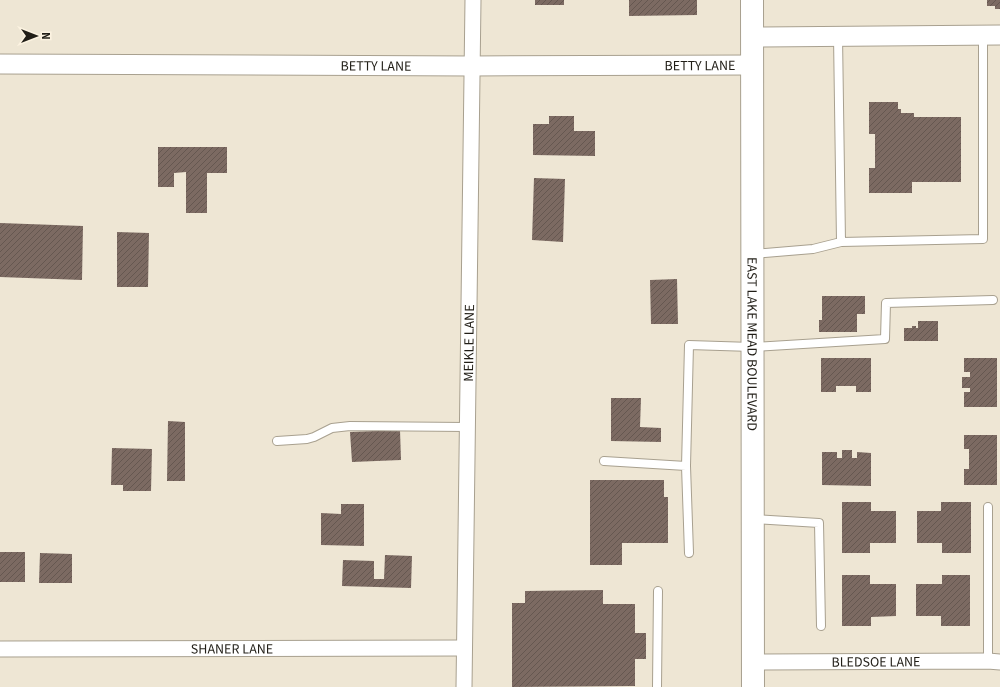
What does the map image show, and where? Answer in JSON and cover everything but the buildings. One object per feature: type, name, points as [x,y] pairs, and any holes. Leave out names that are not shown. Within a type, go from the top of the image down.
[{"type":"main road","name":"EAST LAKE MEAD BOULEVARD","points":[[752,0],[752,687]]},
{"type":"street","name":"MEIKLE LANE","points":[[464,687],[473,0]]},
{"type":"street","points":[[752,36],[991,35]]},
{"type":"street","name":"BETTY LANE","points":[[0,64],[472,66],[752,65]]},
{"type":"street","name":"SHANER LANE","points":[[0,649],[464,648]]},
{"type":"street","name":"BLEDSOE LANE","points":[[752,662],[994,662]]},
{"type":"lane","points":[[752,254],[813,249],[841,242],[983,239],[991,35]]},
{"type":"lane","points":[[838,36],[841,242]]},
{"type":"lane","points":[[689,553],[686,466],[689,345],[752,347],[885,339],[886,303],[993,300]]},
{"type":"lane","points":[[277,441],[307,439],[332,428],[350,426],[468,427]]},
{"type":"lane","points":[[604,461],[686,466]]},
{"type":"lane","points":[[988,507],[994,662]]},
{"type":"lane","points":[[752,519],[819,523],[821,626]]},
{"type":"lane","points":[[657,687],[658,591]]}]
